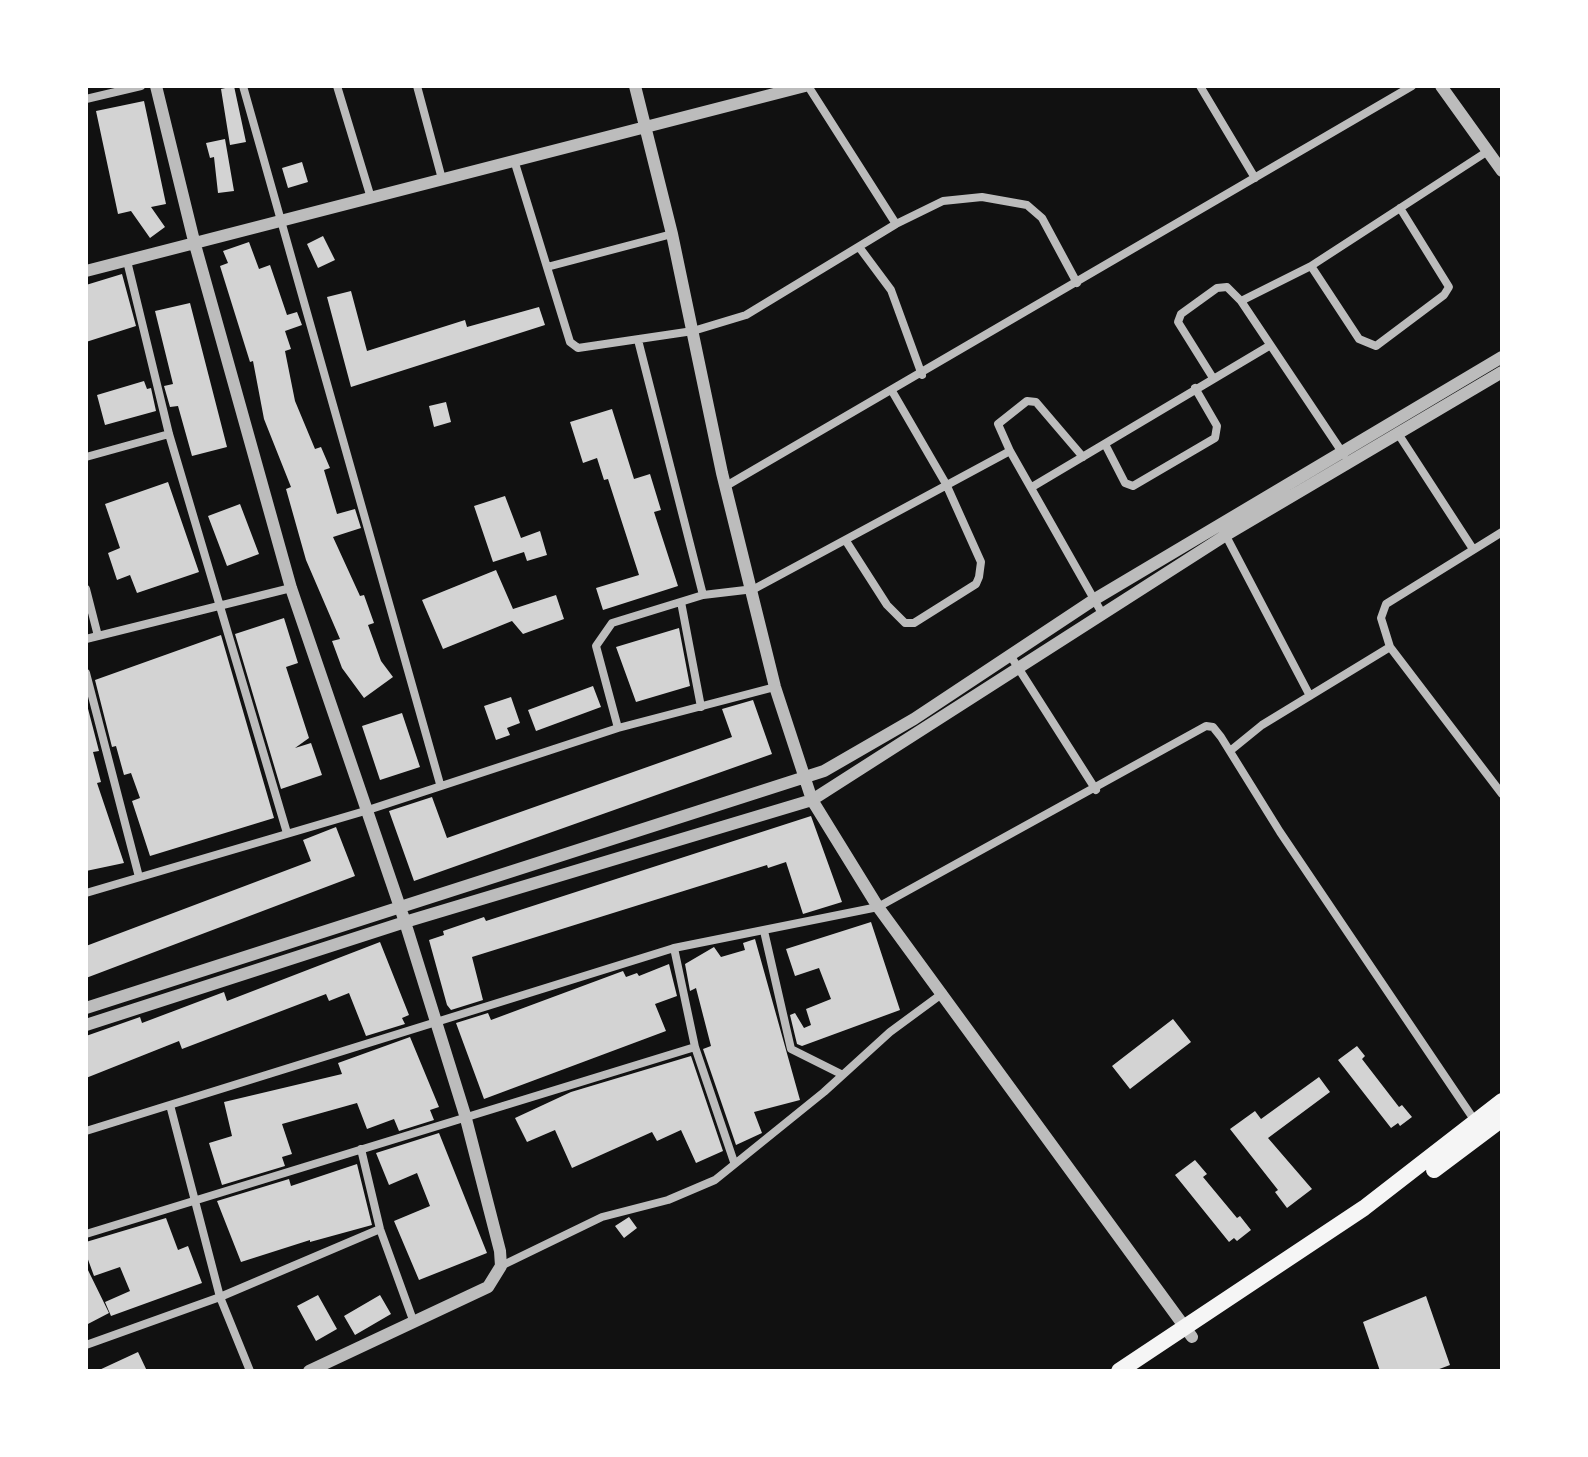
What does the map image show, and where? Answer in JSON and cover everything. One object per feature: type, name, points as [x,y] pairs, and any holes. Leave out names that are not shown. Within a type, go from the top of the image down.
[{"type":"main road","points":[[1138,1371],[1189,1333],[1381,1209],[1480,1128],[1502,1101]]},
{"type":"main road","points":[[1480,1128],[1502,1119]]},
{"type":"main road","points":[[1119,1371],[1189,1333]]},
{"type":"street","points":[[86,99],[141,86]]},
{"type":"street","points":[[156,86],[194,241],[291,588],[405,922],[465,1115],[495,1228],[501,1266]]},
{"type":"street","points":[[243,86],[440,784]]},
{"type":"street","points":[[337,86],[371,198]]},
{"type":"street","points":[[417,86],[442,179]]},
{"type":"street","points":[[635,86],[672,234],[726,486],[754,589],[775,687],[812,800],[878,907],[944,992],[1189,1333]]},
{"type":"street","points":[[86,271],[806,86],[896,224]]},
{"type":"street","points":[[1200,86],[1255,178]]},
{"type":"street","points":[[726,486],[922,375],[1412,86]]},
{"type":"street","points":[[1441,86],[1502,171]]},
{"type":"street","points":[[1241,301],[1311,266],[1488,151]]},
{"type":"street","points":[[514,160],[570,342],[578,348],[693,331],[746,315],[896,224],[943,201],[982,197],[1027,205],[1042,218],[1077,283]]},
{"type":"street","points":[[1311,266],[1359,339],[1376,346],[1444,295],[1449,287],[1400,208]]},
{"type":"street","points":[[547,267],[672,234]]},
{"type":"street","points":[[859,247],[891,290],[922,375]]},
{"type":"street","points":[[127,261],[169,434],[287,833]]},
{"type":"street","points":[[1213,378],[1179,327],[1178,317],[1217,288],[1230,289],[1345,458]]},
{"type":"street","points":[[638,340],[703,595]]},
{"type":"street","points":[[1032,487],[1106,446],[1195,388],[1269,346]]},
{"type":"street","points":[[86,1008],[804,780],[914,719],[1095,599],[1223,530],[1395,428],[1502,357]]},
{"type":"street","points":[[1395,428],[1502,372]]},
{"type":"street","points":[[1106,446],[1125,483],[1133,486],[1215,438],[1217,426],[1195,388]]},
{"type":"street","points":[[846,541],[898,619],[914,623],[976,584],[979,577],[981,562],[946,484],[892,391]]},
{"type":"street","points":[[1083,457],[1043,407],[1031,400],[999,421],[998,428],[1010,451],[1103,615]]},
{"type":"street","points":[[1395,428],[1473,549]]},
{"type":"street","points":[[86,457],[169,434]]},
{"type":"street","points":[[618,728],[596,646],[612,623],[703,595],[754,589],[1010,451]]},
{"type":"street","points":[[86,1025],[405,922],[812,800],[1103,615],[1223,530]]},
{"type":"street","points":[[1223,530],[1310,696]]},
{"type":"street","points":[[1502,532],[1383,608],[1382,624],[1390,647],[1502,794]]},
{"type":"street","points":[[86,639],[291,588]]},
{"type":"street","points":[[86,589],[98,636]]},
{"type":"street","points":[[681,602],[701,707]]},
{"type":"street","points":[[1230,751],[1262,725],[1390,647]]},
{"type":"street","points":[[1010,655],[1096,790]]},
{"type":"street","points":[[86,673],[139,877]]},
{"type":"street","points":[[86,893],[365,811],[618,728],[775,687]]},
{"type":"street","points":[[86,1131],[674,948],[878,907],[1096,790],[1203,727],[1215,728],[1280,832],[1480,1128]]},
{"type":"street","points":[[764,931],[791,1049],[841,1074]]},
{"type":"street","points":[[674,948],[695,1047],[734,1162]]},
{"type":"street","points":[[309,1371],[488,1287],[501,1266],[602,1217],[701,1188],[791,1119],[841,1074],[944,992]]},
{"type":"street","points":[[86,1234],[465,1115],[695,1047]]},
{"type":"street","points":[[170,1105],[220,1297],[250,1371]]},
{"type":"street","points":[[361,1149],[380,1229],[413,1320]]},
{"type":"street","points":[[86,1345],[220,1297],[380,1229]]},
{"type":"building","points":[[234,86],[246,142],[230,145],[221,89]]},
{"type":"building","points":[[144,101],[166,204],[151,207],[165,227],[150,238],[131,211],[118,214],[96,111]]},
{"type":"building","points":[[225,139],[234,191],[218,193],[214,157],[210,158],[206,143]]},
{"type":"building","points":[[302,162],[308,182],[288,188],[282,168]]},
{"type":"building","points":[[323,236],[335,260],[318,268],[307,244]]},
{"type":"building","points":[[249,242],[259,269],[270,265],[287,315],[297,312],[302,325],[285,331],[291,349],[285,351],[295,401],[315,449],[321,447],[330,468],[324,470],[337,514],[355,509],[361,528],[333,537],[360,596],[364,595],[374,623],[368,625],[381,661],[393,677],[364,698],[342,668],[332,641],[340,639],[306,560],[286,489],[291,487],[264,419],[253,361],[250,362],[220,266],[228,263],[223,251]]},
{"type":"building","points":[[122,274],[136,326],[86,342],[86,285]]},
{"type":"building","points":[[351,291],[367,351],[465,320],[467,327],[539,307],[545,325],[351,387],[327,297]]},
{"type":"building","points":[[190,303],[227,447],[192,456],[178,406],[170,407],[164,386],[173,384],[155,311]]},
{"type":"building","points":[[144,381],[147,389],[151,388],[156,411],[105,425],[97,395]]},
{"type":"building","points":[[446,402],[451,422],[434,427],[429,406]]},
{"type":"building","points":[[612,409],[634,479],[650,474],[661,510],[654,512],[678,586],[603,610],[596,588],[639,575],[608,479],[604,480],[597,458],[583,463],[570,422]]},
{"type":"building","points":[[168,482],[199,572],[137,593],[130,575],[117,580],[108,553],[120,548],[105,504]]},
{"type":"building","points":[[505,496],[521,538],[540,531],[547,555],[527,561],[524,552],[493,562],[474,506]]},
{"type":"building","points":[[240,504],[259,554],[227,566],[208,516]]},
{"type":"building","points":[[496,570],[513,609],[556,595],[564,619],[523,634],[512,621],[443,649],[422,600]]},
{"type":"building","points":[[284,618],[298,663],[286,667],[309,738],[295,748],[311,743],[322,775],[281,789],[235,634]]},
{"type":"building","points":[[679,628],[690,686],[636,702],[616,647]]},
{"type":"building","points":[[221,635],[274,818],[150,856],[132,801],[140,798],[131,773],[124,775],[116,746],[112,747],[95,680]]},
{"type":"building","points":[[593,686],[601,707],[536,731],[528,710]]},
{"type":"building","points":[[511,697],[520,723],[507,728],[510,735],[496,740],[484,706]]},
{"type":"building","points":[[753,700],[772,754],[414,881],[389,811],[432,797],[447,838],[732,737],[722,709]]},
{"type":"building","points":[[86,701],[99,751],[93,752],[101,782],[97,783],[124,863],[86,871]]},
{"type":"building","points":[[402,713],[420,767],[380,780],[362,726]]},
{"type":"building","points":[[811,816],[842,902],[803,914],[786,862],[768,868],[767,865],[472,957],[483,1000],[451,1010],[447,1005],[429,940],[444,935],[443,931],[484,917],[486,921]]},
{"type":"building","points":[[336,827],[355,876],[86,978],[86,946],[311,861],[303,840]]},
{"type":"building","points":[[871,922],[900,1010],[802,1046],[797,1044],[790,1015],[795,1013],[804,1028],[811,1025],[806,1009],[831,999],[819,968],[795,976],[786,949]]},
{"type":"building","points":[[755,939],[800,1100],[754,1112],[762,1133],[736,1145],[703,1049],[711,1046],[696,988],[690,991],[685,964],[714,947],[721,957],[745,950],[743,943]]},
{"type":"building","points":[[380,942],[409,1015],[402,1018],[405,1024],[366,1036],[349,993],[329,1001],[326,994],[182,1049],[179,1041],[86,1078],[86,1036],[140,1017],[142,1023],[224,992],[227,1001]]},
{"type":"building","points":[[669,964],[677,996],[655,1004],[666,1031],[484,1099],[456,1023],[488,1013],[491,1020],[623,971],[626,977],[637,973],[639,976]]},
{"type":"building","points":[[1173,1019],[1191,1042],[1130,1089],[1112,1066]]},
{"type":"building","points":[[410,1037],[439,1107],[430,1110],[434,1120],[399,1131],[394,1119],[367,1129],[357,1103],[282,1124],[292,1154],[282,1157],[285,1166],[222,1185],[209,1143],[232,1136],[224,1102],[342,1074],[338,1063]]},
{"type":"building","points":[[1357,1046],[1365,1056],[1362,1059],[1399,1107],[1402,1105],[1412,1117],[1400,1126],[1398,1123],[1391,1128],[1338,1060]]},
{"type":"building","points":[[691,1056],[723,1151],[696,1163],[681,1130],[657,1141],[652,1132],[572,1168],[555,1130],[527,1142],[515,1118],[571,1092]]},
{"type":"building","points":[[1319,1077],[1330,1092],[1268,1138],[1312,1189],[1287,1208],[1275,1192],[1278,1190],[1230,1129],[1255,1111],[1261,1119]]},
{"type":"building","points":[[439,1133],[487,1253],[419,1280],[394,1221],[430,1206],[417,1173],[389,1185],[376,1153]]},
{"type":"building","points":[[1195,1160],[1207,1174],[1203,1177],[1251,1230],[1237,1241],[1234,1238],[1229,1242],[1175,1175]]},
{"type":"building","points":[[357,1164],[372,1225],[310,1240],[241,1262],[217,1201],[289,1179],[291,1186]]},
{"type":"building","points":[[629,1217],[637,1228],[624,1238],[615,1226]]},
{"type":"building","points":[[166,1218],[178,1250],[188,1246],[202,1283],[111,1316],[105,1302],[130,1291],[120,1267],[94,1276],[86,1254],[86,1242]]},
{"type":"building","points":[[86,1266],[109,1313],[86,1325]]},
{"type":"building","points":[[318,1295],[337,1329],[316,1341],[297,1306]]},
{"type":"building","points":[[380,1295],[391,1314],[355,1335],[344,1316]]},
{"type":"building","points":[[1426,1296],[1450,1365],[1434,1371],[1380,1371],[1363,1322]]},
{"type":"building","points":[[138,1352],[147,1371],[97,1371]]}]
